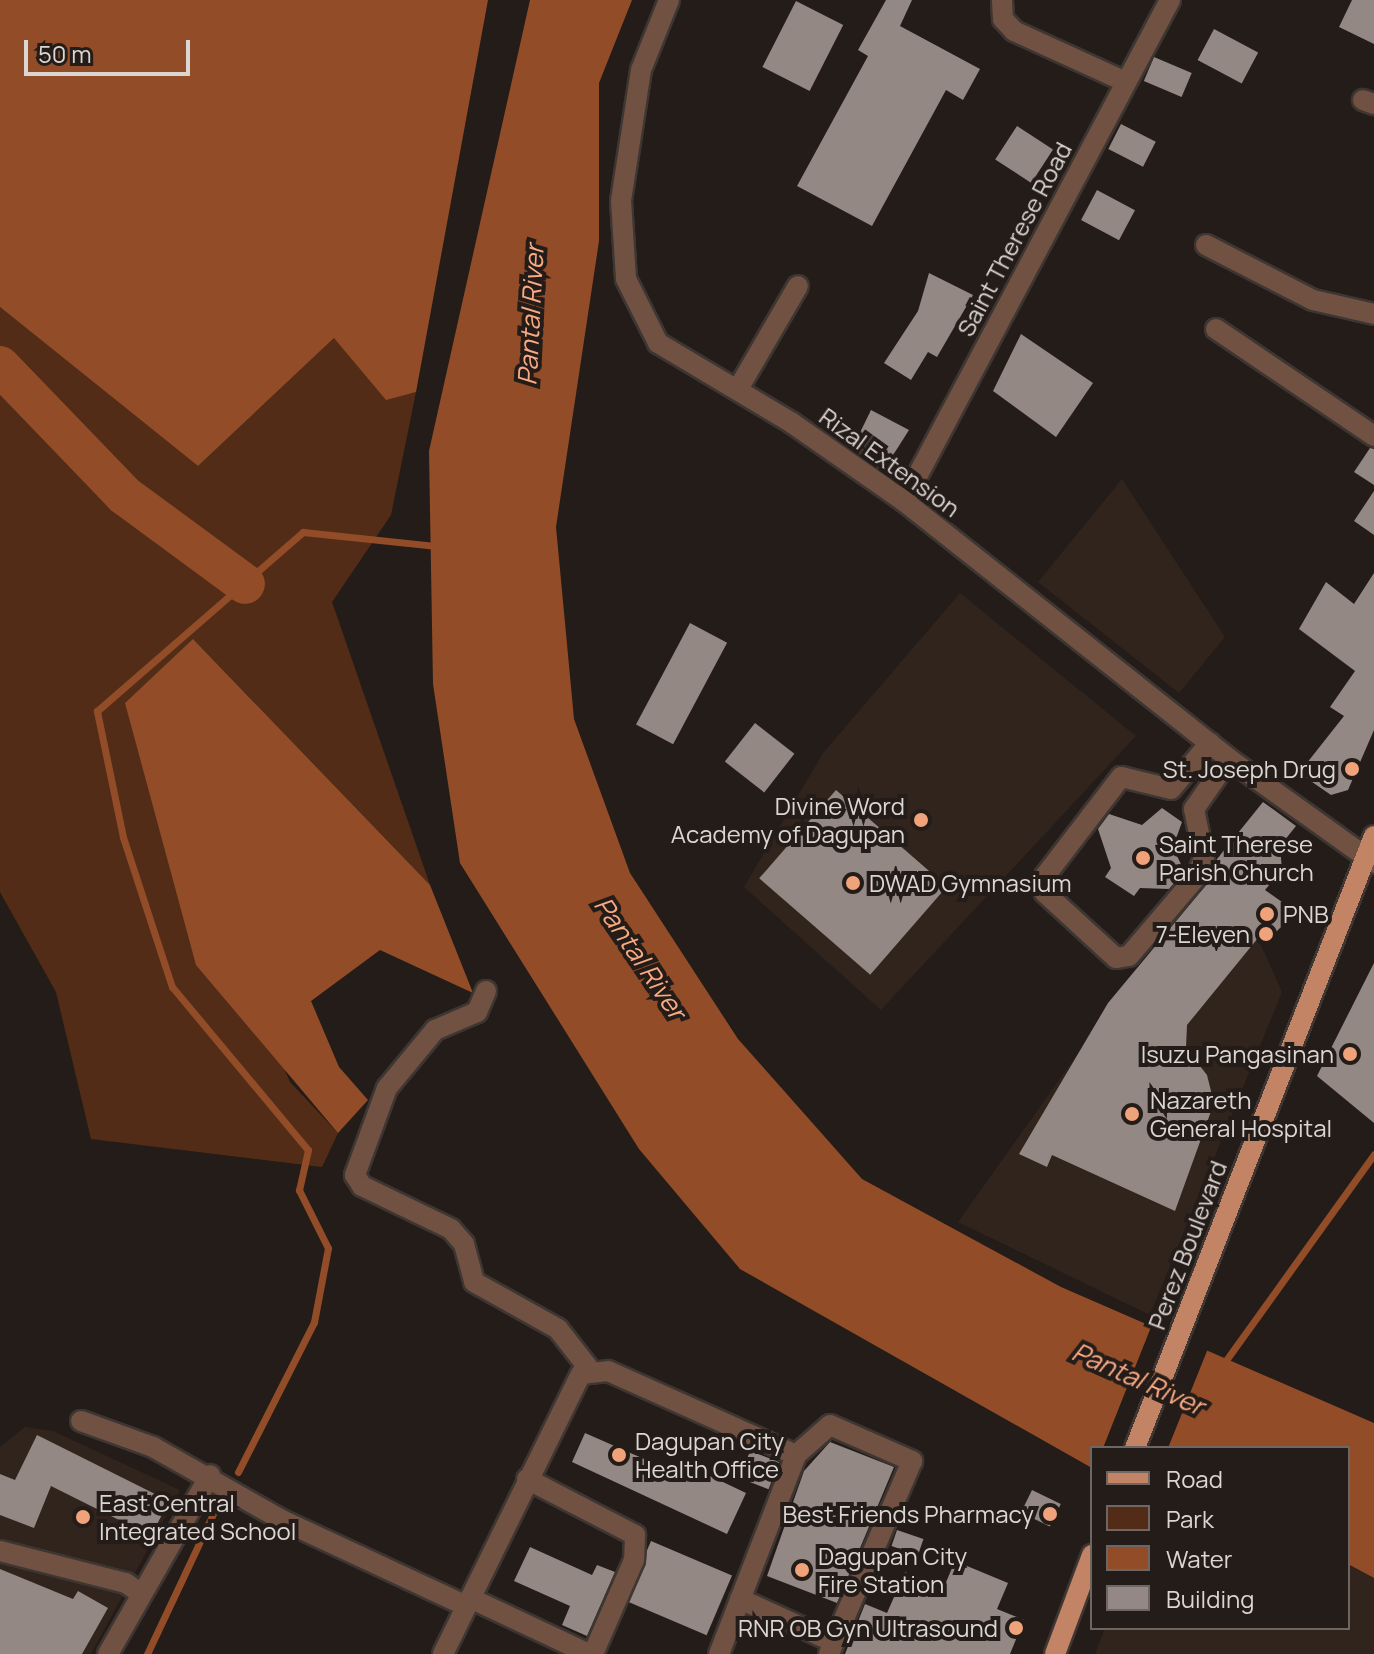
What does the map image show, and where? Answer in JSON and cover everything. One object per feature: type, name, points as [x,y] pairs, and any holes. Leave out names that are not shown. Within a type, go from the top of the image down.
[{"type":"main road","name":"Perez Boulevard","points":[[1136,1446],[1370,860],[1374,836]]},
{"type":"main road","points":[[1055,1654],[1090,1560]]},
{"type":"street","name":"Rizal Extension","points":[[669,0],[627,129],[621,201],[626,279],[658,343],[738,389],[904,501],[1229,759],[1370,860]]},
{"type":"street","points":[[1002,0],[1003,19],[1014,31],[1126,82]]},
{"type":"street","name":"Saint Therese Road","points":[[904,501],[1170,0]]},
{"type":"street","points":[[1206,245],[1313,300],[1370,319]]},
{"type":"street","points":[[738,389],[798,286]]},
{"type":"street","points":[[1216,329],[1374,436]]},
{"type":"street","points":[[1210,743],[1171,789],[1121,777],[1045,876],[1045,893],[1116,958],[1129,956],[1197,876],[1204,858],[1194,809],[1229,759]]},
{"type":"street","points":[[486,991],[477,1012],[435,1030],[387,1088],[355,1175],[362,1186],[451,1229],[464,1244],[474,1282],[558,1329],[590,1370],[796,1455]]},
{"type":"street","points":[[443,1654],[573,1384],[590,1370]]},
{"type":"street","points":[[81,1421],[210,1475],[284,1521],[591,1654],[634,1560],[635,1535],[527,1479]]},
{"type":"street","points":[[719,1654],[740,1599],[796,1455],[821,1429],[838,1425],[912,1461],[832,1648],[740,1599]]},
{"type":"street","points":[[108,1654],[210,1475]]},
{"type":"street","points":[[0,1551],[126,1583],[141,1594]]},
{"type":"shaded area","points":[[1122,479],[1225,637],[1179,693],[1038,582]]},
{"type":"shaded area","name":"Divine Word Academy of Dagupan","points":[[960,593],[1136,736],[881,1010],[744,887],[823,753]]},
{"type":"shaded area","name":"Nazareth General Hospital","points":[[1195,889],[1261,945],[1282,992],[1150,1315],[958,1222]]},
{"type":"shaded area","name":"East Central Integrated School","points":[[25,1427],[53,1431],[180,1490],[91,1654],[0,1654],[0,1447]]},
{"type":"shaded area","points":[[1350,1565],[1374,1578],[1374,1654],[1095,1654],[1104,1630],[1350,1630]]},
{"type":"green space","points":[[0,307],[198,466],[335,337],[386,399],[416,392],[391,515],[332,602],[430,885],[194,640],[125,703],[290,1082],[338,1133],[322,1167],[91,1139],[56,992],[0,892]]},
{"type":"water","points":[[0,0],[488,0],[416,392],[386,400],[334,338],[198,466],[0,307]]},
{"type":"water","name":"Pantal River","points":[[530,0],[632,0],[599,83],[599,241],[556,527],[574,719],[630,873],[738,1039],[862,1179],[1061,1287],[1374,1423],[1374,1578],[1350,1565],[1350,1446],[1090,1446],[1090,1467],[740,1269],[639,1149],[460,863],[433,684],[429,451]]},
{"type":"water","points":[[193,639],[430,885],[473,993],[380,950],[311,1001],[339,1067],[368,1100],[338,1133],[196,965],[125,703]]},
{"type":"pier","points":[[1153,1322],[1209,1346],[1169,1446],[1104,1446]]},
{"type":"building","points":[[886,0],[912,0],[900,26],[980,69],[963,100],[946,90],[872,226],[797,186],[868,56],[858,50]]},
{"type":"building","points":[[1352,0],[1374,0],[1374,44],[1339,27]]},
{"type":"building","points":[[796,1],[843,25],[810,91],[762,67]]},
{"type":"building","points":[[1214,29],[1258,52],[1242,83],[1198,60]]},
{"type":"building","points":[[1154,57],[1192,73],[1182,97],[1144,81]]},
{"type":"building","points":[[1121,124],[1156,142],[1143,167],[1108,149]]},
{"type":"building","points":[[1017,126],[1053,149],[1031,183],[995,160]]},
{"type":"building","points":[[1097,190],[1135,210],[1119,240],[1081,220]]},
{"type":"building","points":[[929,273],[973,295],[937,357],[928,352],[911,380],[884,363],[918,311]]},
{"type":"building","points":[[1021,334],[1093,383],[1056,437],[993,391]]},
{"type":"building","points":[[871,410],[909,430],[883,471],[852,449]]},
{"type":"building","points":[[1370,448],[1374,449],[1374,485],[1354,472]]},
{"type":"building","points":[[1374,491],[1374,535],[1354,521]]},
{"type":"building","points":[[1374,573],[1374,730],[1348,790],[1331,795],[1299,773],[1344,716],[1330,707],[1355,671],[1299,629],[1326,582],[1354,604]]},
{"type":"building","points":[[690,623],[727,643],[673,744],[636,725]]},
{"type":"building","points":[[755,723],[794,754],[764,792],[725,762]]},
{"type":"building","name":"DWAD Gymnasium","points":[[836,790],[947,886],[870,975],[759,878]]},
{"type":"building","points":[[1263,802],[1296,826],[1280,846],[1282,870],[1265,890],[1296,912],[1265,943],[1258,938],[1187,1025],[1186,1048],[1207,1075],[1214,1103],[1175,1211],[1052,1155],[1047,1167],[1019,1154],[1108,1003],[1207,884],[1217,859]]},
{"type":"building","name":"Saint Therese Parish Church","points":[[1162,808],[1182,822],[1173,847],[1184,871],[1169,889],[1140,888],[1134,896],[1105,877],[1111,868],[1098,829],[1109,814],[1142,825]]},
{"type":"building","name":"Isuzu Pangasinan","points":[[1374,963],[1374,1123],[1317,1076]]},
{"type":"building","points":[[585,1433],[676,1473],[681,1462],[746,1493],[727,1534],[572,1462]]},
{"type":"building","points":[[37,1435],[169,1501],[151,1536],[51,1486],[34,1528],[0,1515],[0,1474],[15,1480]]},
{"type":"building","points":[[830,1442],[894,1467],[837,1603],[767,1576],[804,1471]]},
{"type":"building","points":[[750,1451],[779,1462],[769,1489],[740,1478]]},
{"type":"building","points":[[1032,1490],[1061,1504],[1050,1526],[1021,1512]]},
{"type":"building","points":[[897,1530],[923,1539],[918,1555],[891,1546]]},
{"type":"building","points":[[651,1541],[732,1575],[707,1635],[626,1601]]},
{"type":"building","points":[[530,1547],[592,1575],[597,1565],[615,1572],[587,1636],[562,1625],[570,1606],[514,1581]]},
{"type":"building","points":[[955,1561],[1008,1583],[997,1609],[1024,1620],[1010,1654],[845,1654],[865,1604],[887,1613],[905,1572],[944,1587]]},
{"type":"building","points":[[0,1569],[73,1599],[78,1591],[108,1608],[82,1654],[0,1654]]},
{"type":"waterway","points":[[0,366],[124,495],[245,584]]},
{"type":"waterway","points":[[238,1472],[314,1322],[328,1248],[299,1190],[308,1150],[172,987],[123,837],[97,711],[303,532],[437,546]]},
{"type":"waterway","points":[[1224,1363],[1374,1154]]},
{"type":"waterway","points":[[147,1654],[218,1503]]},
{"type":"place","name":"St. Joseph Drug","points":[[1352,769]]},
{"type":"place","name":"Divine Word Academy of Dagupan","points":[[921,820]]},
{"type":"place","name":"Saint Therese Parish Church","points":[[1143,858]]},
{"type":"place","name":"DWAD Gymnasium","points":[[853,883]]},
{"type":"place","name":"PNB","points":[[1267,914]]},
{"type":"place","name":"7-Eleven","points":[[1266,934]]},
{"type":"place","name":"Isuzu Pangasinan","points":[[1350,1054]]},
{"type":"place","name":"Nazareth General Hospital","points":[[1132,1114]]},
{"type":"place","name":"Dagupan City Health Office","points":[[619,1455]]},
{"type":"place","name":"Best Friends Pharmacy","points":[[1050,1514]]},
{"type":"place","name":"East Central Integrated School","points":[[83,1517]]},
{"type":"place","name":"Dagupan City Fire Station","points":[[802,1570]]},
{"type":"place","name":"RNR OB Gyn Ultrasound","points":[[1016,1628]]}]
